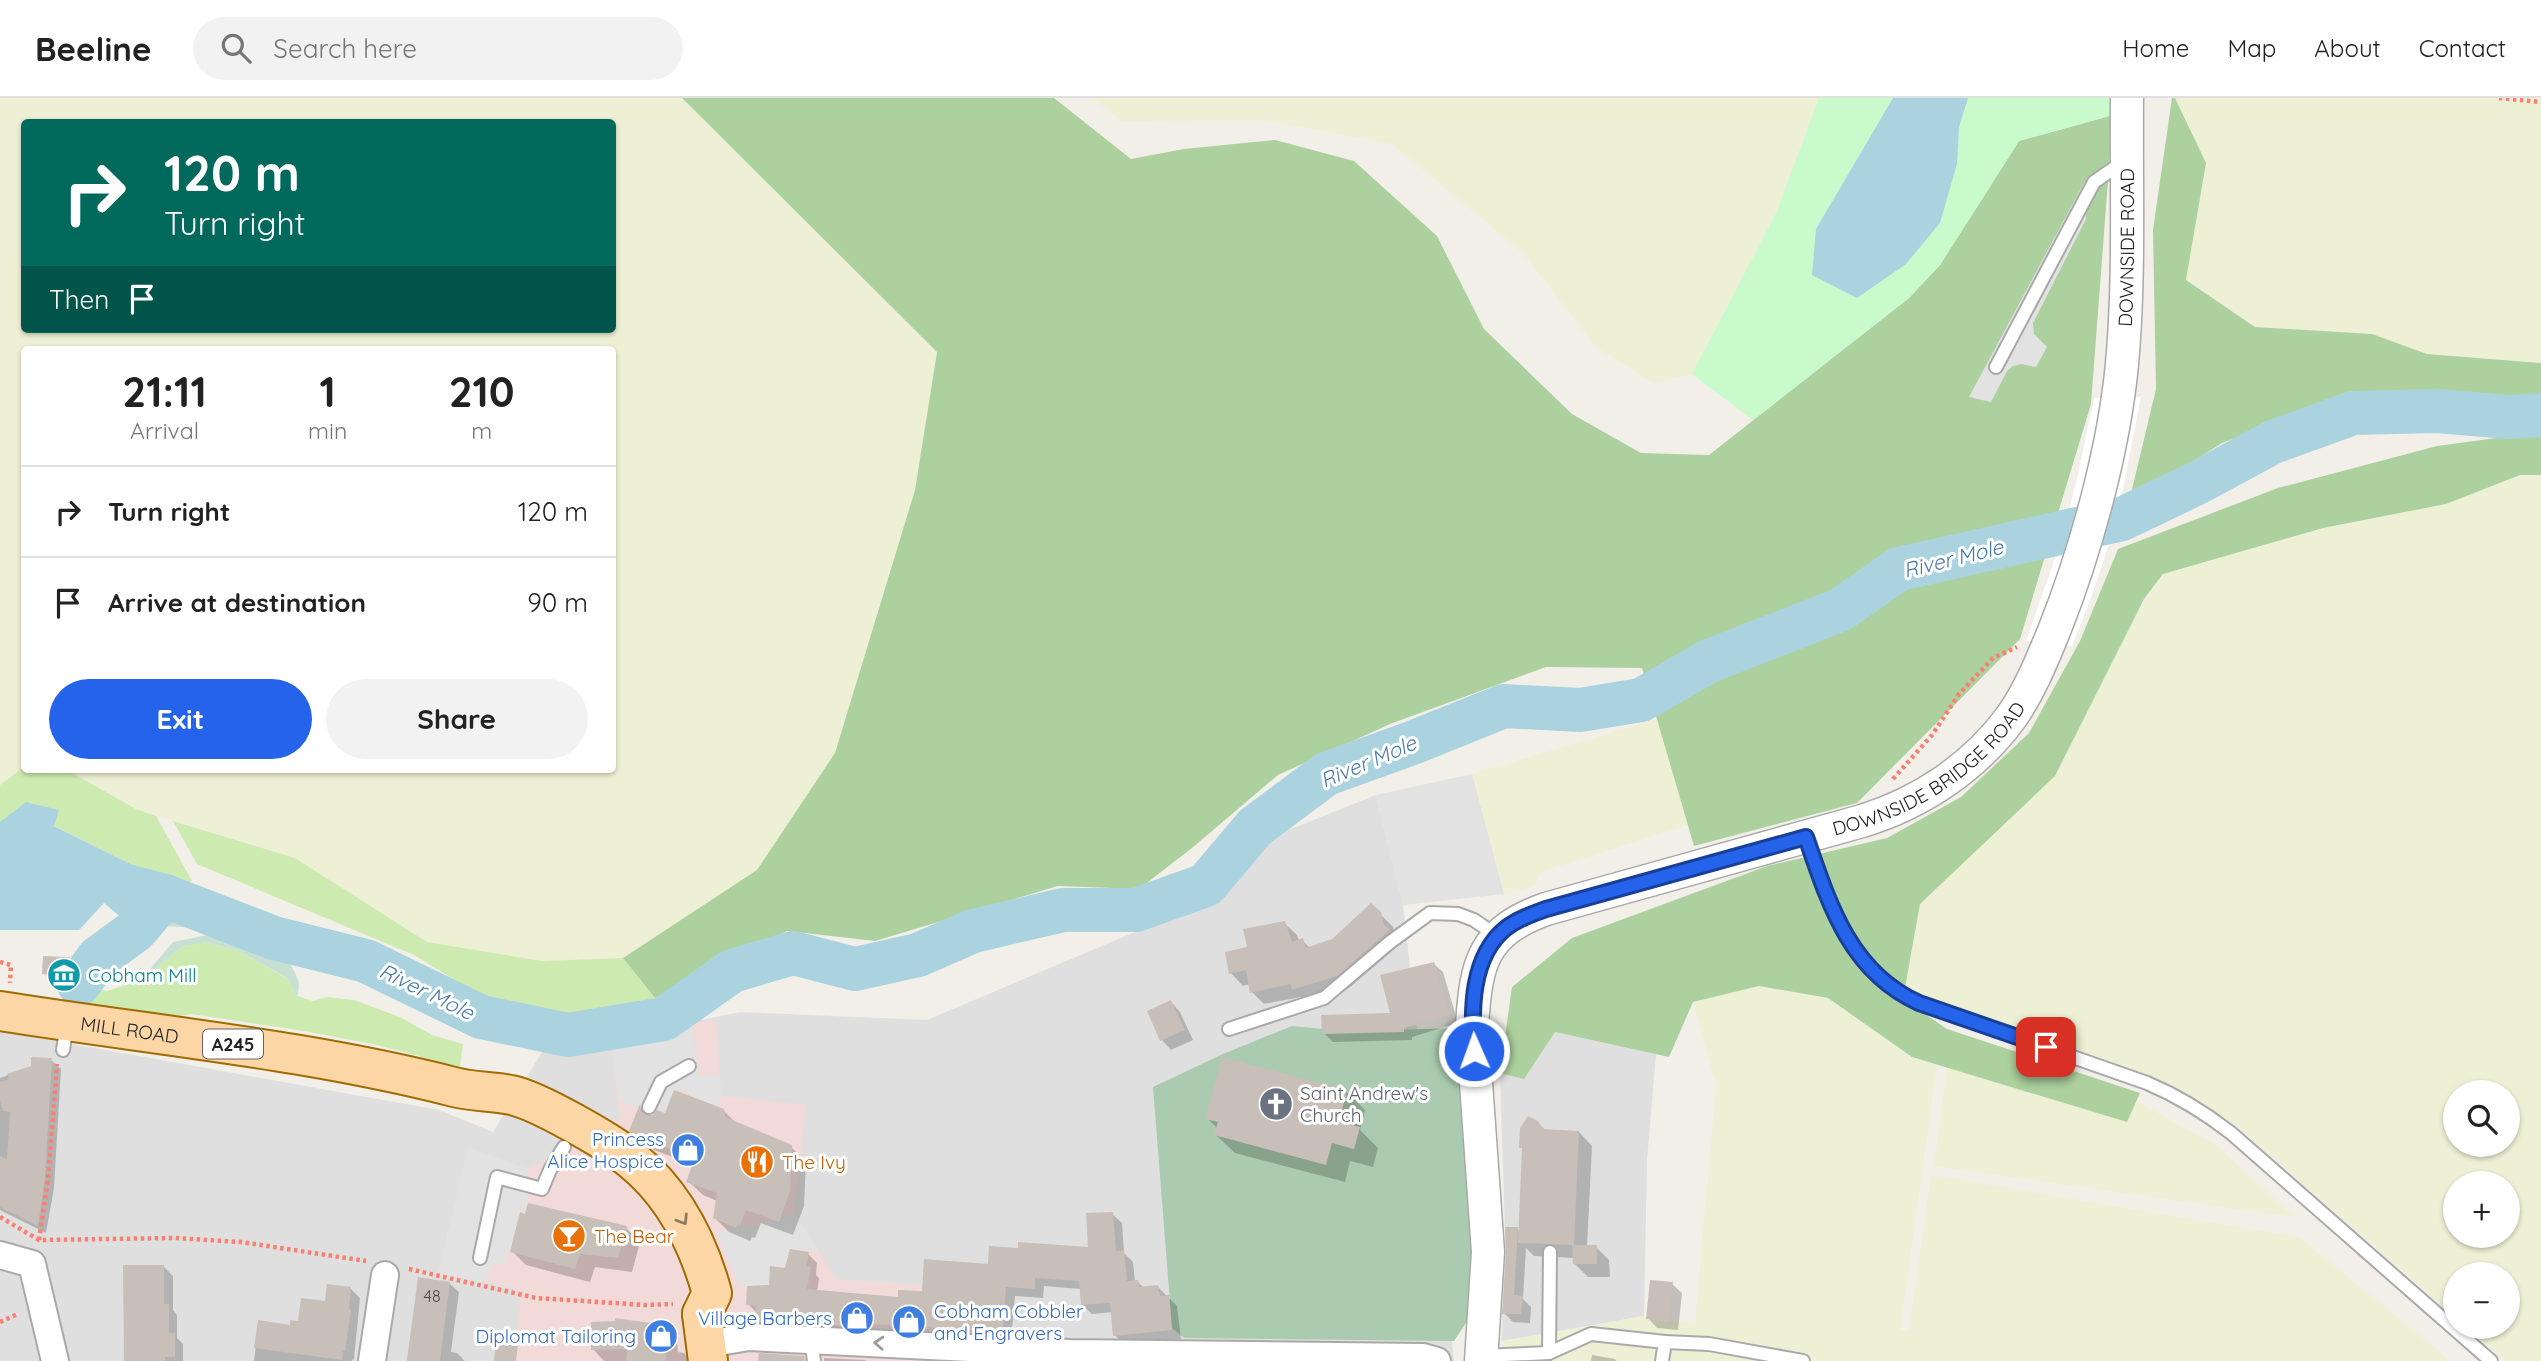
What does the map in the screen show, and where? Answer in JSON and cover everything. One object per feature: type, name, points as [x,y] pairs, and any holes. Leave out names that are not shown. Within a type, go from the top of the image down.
[{"type":"main road","name":"MILL ROAD","points":[[4,1002],[65,1035],[265,1049],[386,1069],[464,1090]]},
{"type":"main road","name":"A245","points":[[464,1090],[565,1147],[620,1183],[640,1203],[653,1219],[670,1249],[683,1280],[688,1303],[706,1340]]},
{"type":"main road","name":"A245","points":[[464,1090],[514,1095],[630,1152],[673,1205],[699,1249],[712,1293],[706,1340]]},
{"type":"street","name":"DOWNSIDE ROAD","points":[[2118,397],[2124,330],[2127,98]]},
{"type":"street","name":"DOWNSIDE BRIDGE ROAD","points":[[1481,1358],[1488,1252],[1472,1026],[1481,964],[1497,936],[1525,917],[1546,909],[1883,815],[1905,806],[1958,771],[1994,738],[2031,686],[2066,601],[2087,533],[2118,397]]},
{"type":"street","points":[[0,1255],[35,1252],[55,1361]]},
{"type":"street","points":[[372,1361],[385,1275]]},
{"type":"street","points":[[706,1340],[750,1337],[812,1350],[1423,1357],[1437,1361]]},
{"type":"lane","points":[[1996,367],[2094,182],[2126,160]]},
{"type":"lane","points":[[1806,837],[1842,927],[1858,954],[1878,978],[1900,995],[2147,1083],[2198,1108],[2231,1133],[2491,1361]]},
{"type":"lane","points":[[1229,1029],[1324,998],[1389,943],[1430,913],[1458,914],[1474,920],[1497,936]]},
{"type":"lane","points":[[649,1107],[661,1082],[689,1066]]},
{"type":"lane","points":[[480,1258],[497,1177],[542,1189],[550,1170],[565,1147]]},
{"type":"lane","points":[[1549,1353],[1550,1251]]},
{"type":"lane","points":[[1481,1358],[1549,1353],[1591,1334],[1709,1344],[1803,1361]]},
{"type":"lane","points":[[1662,1361],[1665,1342]]},
{"type":"path","points":[[2499,98],[2541,102]]},
{"type":"path","points":[[1885,786],[1932,735],[1959,694],[1993,658],[2020,646],[2048,646]]},
{"type":"path","points":[[0,962],[12,965],[4,1002]]},
{"type":"path","points":[[35,1252],[48,1181],[57,1059],[65,1035]]},
{"type":"path","points":[[0,1217],[35,1252]]},
{"type":"shaded area","points":[[2085,181],[2086,219],[2033,323],[2034,334],[2047,347],[2036,367],[2021,364],[2007,371],[1991,402],[1969,397]]},
{"type":"shaded area","points":[[1472,774],[1504,894],[1403,905],[1376,795]]},
{"type":"shaded area","points":[[1376,795],[1403,905],[1454,1361],[0,1361],[0,1031],[439,1110],[493,1132],[542,1052],[740,1012],[927,1020],[1213,899],[1263,840]]},
{"type":"shaded area","points":[[716,1021],[721,1096],[806,1105],[794,1213],[836,1279],[922,1285],[920,1328],[1044,1335],[1042,1361],[516,1361],[521,1289],[438,1273],[468,1148],[528,1169],[620,1118],[610,1038],[692,1022]]},
{"type":"shaded area","points":[[692,1022],[699,1077],[720,1075],[721,1096],[716,1106],[679,1089],[674,1091],[665,1113],[640,1104],[638,1109],[619,1099],[610,1038]]},
{"type":"shaded area","points":[[1555,1032],[1656,1054],[1647,1160],[1644,1316],[1502,1341],[1505,1232],[1500,1073],[1524,1078]]},
{"type":"shaded area","points":[[468,1148],[528,1169],[528,1203],[525,1214],[520,1212],[504,1265],[492,1263],[486,1283],[438,1273]]},
{"type":"shaded area","points":[[794,1213],[819,1252],[790,1249],[787,1261],[769,1285],[740,1287],[716,1231],[727,1231],[731,1225],[736,1228],[737,1224],[753,1226]]},
{"type":"green space","points":[[0,98],[682,98],[937,352],[915,490],[835,753],[757,870],[623,958],[542,961],[427,942],[295,858],[136,809],[72,773],[616,773],[616,346],[21,346],[21,769],[0,785]]},
{"type":"green space","points":[[682,98],[1054,98],[1131,159],[1184,149],[1275,140],[1354,161],[1437,236],[1484,329],[1572,414],[1641,453],[1709,455],[1909,298],[1940,265],[2019,141],[2113,115],[2091,404],[2020,639],[1857,803],[1694,846],[1642,668],[1546,667],[1390,724],[1278,775],[1139,889],[1058,886],[875,941],[787,931],[655,998],[623,958],[757,870],[835,753],[915,490],[937,352]]},
{"type":"green space","points":[[1093,98],[1819,98],[1776,213],[1692,374],[1654,383],[1597,348],[1523,253],[1392,144],[1264,120],[1121,121]]},
{"type":"green space","points":[[1819,98],[2111,98],[2113,115],[2019,141],[1940,265],[1909,298],[1753,420],[1692,374],[1776,213]]},
{"type":"green space","points":[[2172,98],[2175,98],[2206,163],[2186,280],[2255,327],[2372,334],[2427,354],[2541,363],[2541,401],[2519,404],[2340,399],[2222,443],[2129,502],[2156,389],[2153,230]]},
{"type":"green space","points":[[2175,98],[2541,98],[2541,363],[2427,354],[2372,334],[2255,327],[2186,279],[2206,163]]},
{"type":"green space","points":[[2541,432],[2541,475],[2520,475],[2446,504],[2323,528],[2163,574],[2144,599],[2055,776],[1920,904],[1903,999],[1947,1029],[2140,1093],[2127,1122],[1912,1057],[1828,998],[1759,986],[1693,1002],[1669,1057],[1555,1032],[1524,1079],[1500,1073],[1512,987],[1572,938],[1767,866],[1887,838],[1961,797],[2029,733],[2080,641],[2118,549],[2278,488],[2437,446]]},
{"type":"green space","points":[[2520,475],[2541,475],[2541,1361],[2505,1361],[2480,1339],[2520,1339],[2520,1262],[2443,1262],[2443,1306],[2235,1124],[2183,1093],[2101,1058],[1942,1004],[1904,988],[1920,904],[1984,842],[2163,574],[2323,528],[2446,504]]},
{"type":"green space","points":[[1657,719],[1688,825],[1541,872],[1534,886],[1504,894],[1472,774]]},
{"type":"green space","points":[[21,769],[21,773],[72,773],[136,809],[156,816],[192,881],[177,887],[53,825],[58,810],[26,803],[0,822],[0,785]]},
{"type":"green space","points":[[173,821],[295,858],[427,942],[542,961],[623,958],[655,998],[621,1013],[552,1014],[489,1001],[414,955],[197,864]]},
{"type":"green space","points":[[173,891],[192,900],[230,907],[231,915],[199,928],[143,925]]},
{"type":"green space","points":[[261,929],[278,933],[298,980],[297,996],[287,978],[239,951],[207,942],[183,946],[141,980],[173,942],[207,935],[245,939]]},
{"type":"green space","points":[[207,942],[239,951],[288,979],[297,996],[313,1001],[327,997],[354,1000],[400,1017],[432,1035],[463,1044],[460,1067],[377,1045],[304,1031],[191,1014],[166,1018],[82,1003],[84,988],[107,991],[141,980],[183,946]]},
{"type":"green space","points":[[1759,986],[1828,998],[1912,1057],[1937,1065],[1900,1330],[1909,1330],[1931,1175],[2299,1237],[2448,1361],[1501,1361],[1502,1341],[1644,1316],[1695,1324],[1716,1085],[1693,1002]]},
{"type":"green space","points":[[1292,1026],[1324,1029],[1325,1032],[1456,1028],[1474,1254],[1468,1320],[1454,1341],[1184,1338],[1172,1328],[1153,1087]]},
{"type":"green space","points":[[1947,1067],[2127,1122],[2137,1101],[2219,1147],[2294,1217],[1934,1166]]},
{"type":"water","points":[[1893,98],[1968,98],[1959,127],[1957,164],[1940,223],[1906,264],[1857,298],[1812,275],[1816,229]]},
{"type":"water","points":[[26,802],[59,810],[54,826],[177,887],[148,940],[104,903],[79,930],[0,930],[0,822]]},
{"type":"pier","points":[[2141,397],[2109,544],[2072,646],[2026,641],[2062,538],[2094,398]]},
{"type":"building","points":[[1371,903],[1381,912],[1384,924],[1390,930],[1337,976],[1292,990],[1290,984],[1250,993],[1246,970],[1229,974],[1225,952],[1247,947],[1243,929],[1285,921],[1292,942],[1303,938],[1306,948],[1332,939]]},
{"type":"building","name":"Cobham Mill","points":[[43,956],[70,957],[68,976],[42,974]]},
{"type":"building","points":[[1434,962],[1450,1015],[1404,1028],[1404,1032],[1322,1034],[1321,1015],[1390,1013],[1380,975]]},
{"type":"building","points":[[1171,1000],[1185,1030],[1160,1041],[1147,1011]]},
{"type":"building","points":[[31,1057],[52,1058],[45,1178],[38,1226],[0,1207],[0,1156],[7,1159],[10,1112],[3,1111],[0,1082],[9,1079],[7,1074],[31,1066]]},
{"type":"building","name":"Saint Andrew's Church","points":[[1222,1057],[1347,1090],[1339,1122],[1360,1127],[1354,1149],[1332,1143],[1326,1165],[1214,1135],[1218,1122],[1205,1119]]},
{"type":"building","points":[[674,1090],[724,1109],[725,1117],[792,1145],[790,1191],[779,1222],[746,1210],[736,1228],[713,1218],[717,1193],[686,1182],[695,1158],[638,1137],[629,1131],[640,1104],[641,1111],[646,1115],[653,1115],[657,1110],[665,1113]]},
{"type":"building","points":[[1528,1116],[1538,1121],[1543,1129],[1579,1131],[1574,1245],[1597,1245],[1597,1264],[1573,1264],[1572,1245],[1518,1243],[1522,1148],[1519,1148],[1520,1128]]},
{"type":"building","name":"The Bear","points":[[528,1203],[627,1226],[618,1258],[580,1254],[575,1269],[510,1252],[520,1212],[525,1214]]},
{"type":"building","points":[[1113,1212],[1116,1251],[1124,1250],[1127,1281],[1138,1280],[1139,1287],[1158,1285],[1160,1296],[1169,1295],[1172,1330],[1113,1336],[1110,1303],[1081,1305],[1079,1281],[1035,1278],[1035,1289],[1006,1287],[1003,1332],[756,1321],[756,1306],[746,1305],[747,1286],[769,1285],[770,1266],[785,1268],[790,1249],[809,1252],[807,1266],[811,1267],[807,1289],[898,1297],[898,1290],[922,1291],[924,1259],[988,1264],[989,1246],[1018,1248],[1018,1242],[1088,1247],[1086,1213]]},
{"type":"building","points":[[1505,1227],[1518,1227],[1514,1295],[1523,1296],[1521,1314],[1502,1314]]},
{"type":"building","points":[[123,1265],[164,1265],[164,1304],[169,1304],[169,1333],[175,1333],[175,1357],[165,1357],[165,1361],[124,1361]]},
{"type":"building","points":[[418,1277],[450,1282],[440,1361],[407,1361]]},
{"type":"building","points":[[1650,1280],[1673,1282],[1669,1322],[1646,1319]]},
{"type":"building","points":[[327,1284],[351,1287],[351,1310],[342,1360],[254,1348],[258,1320],[290,1325],[290,1320],[298,1321],[301,1298],[325,1301]]},
{"type":"building","points":[[615,1318],[665,1325],[666,1361],[626,1361],[627,1349],[591,1350],[591,1322],[615,1321]]},
{"type":"building","points":[[496,1340],[518,1343],[516,1361],[494,1361]]},
{"type":"building","points":[[759,1353],[804,1356],[805,1361],[758,1361]]},
{"type":"waterway","name":"River Mole","points":[[0,883],[96,878],[165,896],[274,938],[366,961],[481,1017],[568,1035],[664,1019],[732,971],[793,953],[855,969],[918,955],[973,931],[1063,910],[1136,910],[1206,885],[1255,827],[1326,774],[1504,706],[1580,710],[1641,700],[1709,661],[1840,610],[1899,569],[2122,519],[2273,442],[2353,413],[2437,411],[2509,417],[2541,415]]},
{"type":"waterway","points":[[79,984],[98,958],[136,930],[165,896]]},
{"type":"place","name":"Cobham Mill","points":[[64,975]]},
{"type":"place","name":"Saint Andrew's Church","points":[[1276,1104]]},
{"type":"place","name":"Princess Alice Hospice","points":[[688,1150]]},
{"type":"place","name":"The Ivy","points":[[757,1162]]},
{"type":"place","name":"The Bear","points":[[569,1236]]},
{"type":"place","name":"Village Barbers","points":[[857,1318]]},
{"type":"place","name":"Cobham Cobbler and Engravers","points":[[909,1322]]},
{"type":"place","name":"Diplomat Tailoring","points":[[661,1336]]},
{"type":"route","points":[[1474,1051],[1472,1026],[1481,964],[1497,936],[1508,927],[1546,909],[1806,837],[1842,927],[1858,954],[1878,978],[1900,995],[1919,1003],[2046,1047]]}]
